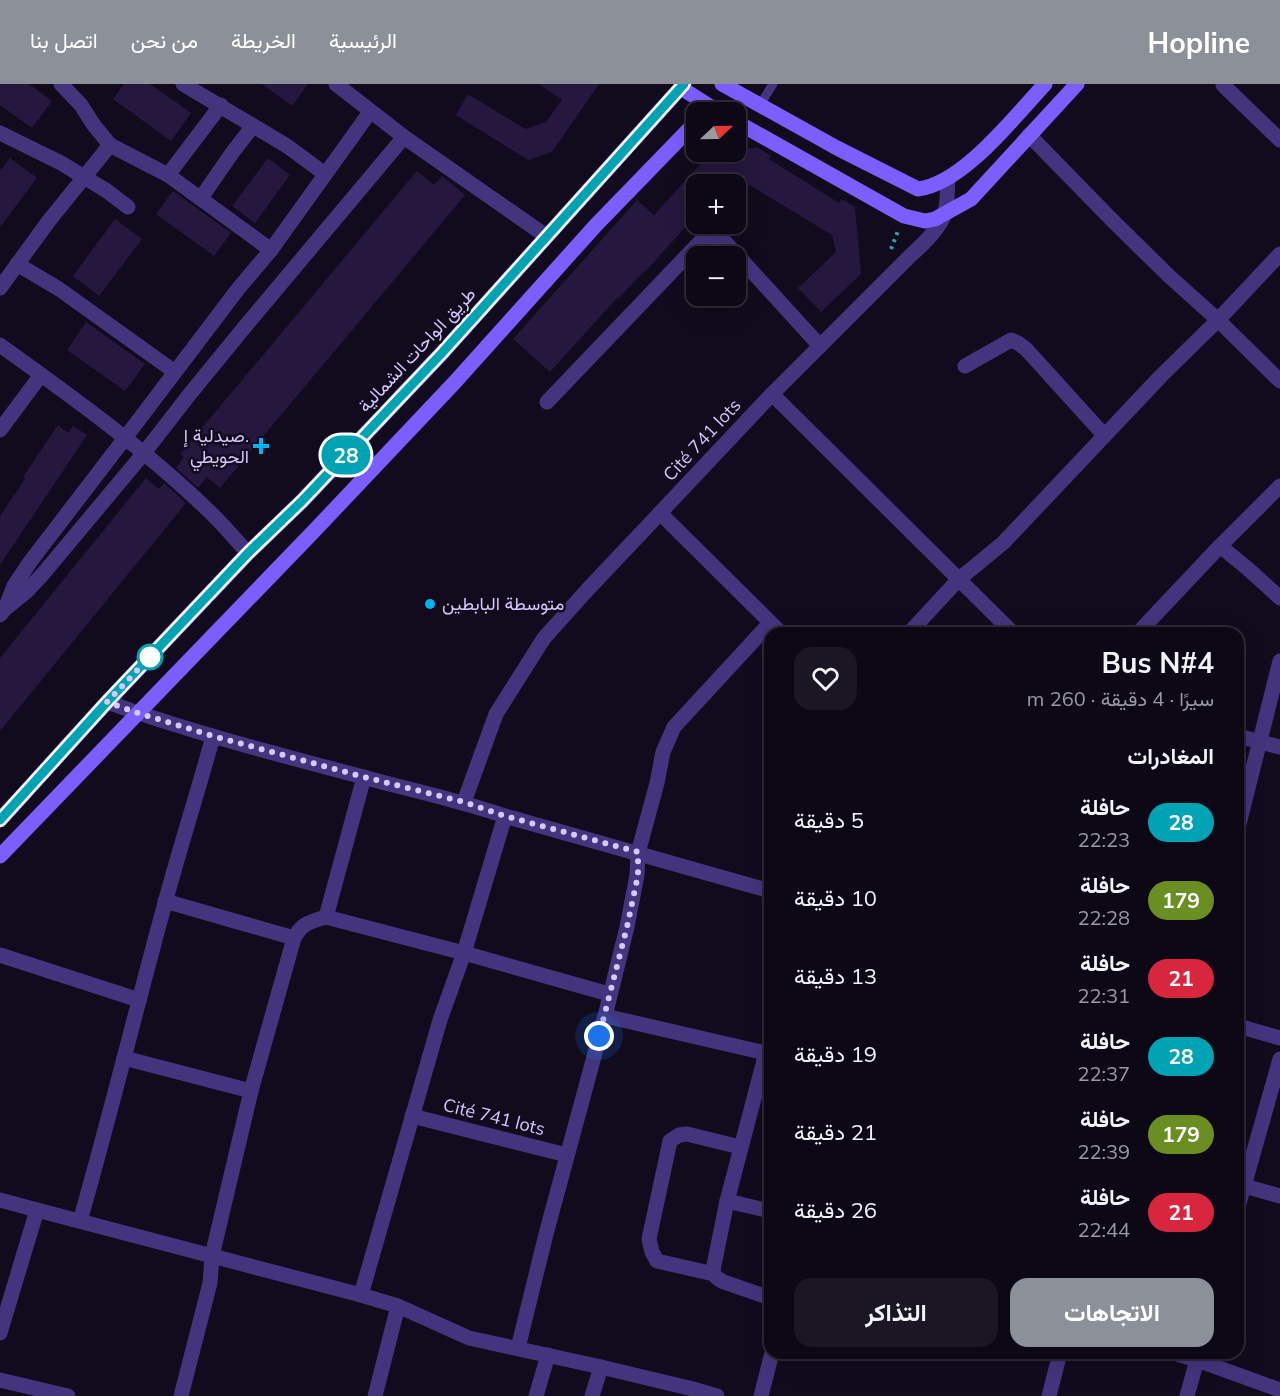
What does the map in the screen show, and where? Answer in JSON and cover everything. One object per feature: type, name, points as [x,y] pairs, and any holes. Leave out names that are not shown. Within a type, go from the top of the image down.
[{"type":"main road","points":[[715,102],[723,85],[837,148],[918,189],[929,188],[971,162],[1045,84]]},
{"type":"main road","points":[[746,127],[904,216],[925,221],[935,219],[971,199],[1077,84]]},
{"type":"main road","points":[[683,86],[701,102]]},
{"type":"main road","name":"طريق الواحات الشمالية","points":[[0,820],[107,702],[248,553],[375,425],[683,86]]},
{"type":"main road","points":[[0,856],[322,523],[447,390],[596,225],[686,132]]},
{"type":"street","points":[[61,84],[81,105],[110,146],[168,175],[271,250]]},
{"type":"street","points":[[183,84],[286,146],[325,174]]},
{"type":"street","points":[[336,84],[404,136],[546,236]]},
{"type":"street","points":[[1224,84],[1280,140]]},
{"type":"street","points":[[168,175],[221,105]]},
{"type":"street","points":[[2,612],[14,586],[30,562],[238,289],[271,250],[370,111]]},
{"type":"street","points":[[201,198],[254,126]]},
{"type":"street","points":[[0,133],[61,163],[107,191],[128,207]]},
{"type":"street","points":[[1029,135],[1169,276],[1280,381]]},
{"type":"street","points":[[2,612],[42,576],[404,136]]},
{"type":"street","points":[[0,288],[48,222],[110,146]]},
{"type":"street","points":[[945,214],[948,178]]},
{"type":"street","name":"Cité 741 lots","points":[[464,802],[496,714],[544,638],[772,394],[923,244],[945,214]]},
{"type":"street","points":[[547,402],[701,241],[713,239],[726,243],[820,346]]},
{"type":"street","points":[[915,627],[958,580],[1003,543],[1104,435],[1280,254]]},
{"type":"street","points":[[17,264],[59,290],[175,372]]},
{"type":"street","points":[[965,366],[1011,340],[1018,342],[1104,435]]},
{"type":"street","points":[[0,345],[144,453],[214,516],[248,553]]},
{"type":"street","points":[[0,430],[41,375]]},
{"type":"street","points":[[772,394],[1007,627]]},
{"type":"street","points":[[1144,627],[1280,486]]},
{"type":"street","points":[[660,513],[775,627]]},
{"type":"street","points":[[1220,546],[1280,598]]},
{"type":"street","points":[[518,1348],[627,927],[638,875],[638,852],[663,752],[674,727],[764,640]]},
{"type":"street","points":[[1244,803],[1280,661]]},
{"type":"street","points":[[107,702],[213,736],[464,802],[505,816],[764,889]]},
{"type":"street","points":[[80,1221],[165,901],[213,736]]},
{"type":"street","points":[[1244,737],[1280,747]]},
{"type":"street","points":[[326,917],[364,777]]},
{"type":"street","points":[[361,1295],[440,1020],[464,953],[505,816]]},
{"type":"street","points":[[165,901],[294,938]]},
{"type":"street","points":[[181,1396],[210,1283],[212,1256],[251,1091],[294,938],[299,928],[326,917],[609,994]]},
{"type":"street","points":[[0,955],[139,1000]]},
{"type":"street","points":[[605,1016],[764,1052]]},
{"type":"street","points":[[1244,1028],[1280,1038]]},
{"type":"street","points":[[124,1058],[251,1091]]},
{"type":"street","points":[[1280,1059],[1244,1186],[1280,1196]]},
{"type":"street","points":[[714,1274],[727,1201],[740,1147],[764,1066]]},
{"type":"street","name":"Cité 741 lots","points":[[412,1116],[567,1155]]},
{"type":"street","points":[[740,1147],[687,1134],[679,1135],[670,1141],[649,1239],[657,1261],[714,1274],[724,1282],[764,1296]]},
{"type":"street","points":[[0,1200],[361,1295],[398,1306],[469,1338],[601,1367],[717,1396]]},
{"type":"street","points":[[727,1201],[764,1210]]},
{"type":"street","points":[[0,1333],[36,1210]]},
{"type":"street","points":[[375,1396],[398,1306]]},
{"type":"street","points":[[536,1396],[548,1355]]},
{"type":"street","points":[[761,1396],[770,1359]]},
{"type":"street","points":[[1049,1396],[1058,1359]]},
{"type":"street","points":[[1187,1396],[1197,1359]]},
{"type":"street","points":[[1205,1359],[1280,1390]]},
{"type":"street","points":[[592,1396],[601,1367]]},
{"type":"street","points":[[0,1380],[68,1396]]},
{"type":"lane","points":[[760,105],[772,84]]},
{"type":"building","points":[[0,84],[29,84],[52,101],[32,128],[0,105]]},
{"type":"building","points":[[124,84],[150,84],[191,113],[171,141],[113,99]]},
{"type":"building","points":[[262,84],[308,84],[292,106]]},
{"type":"building","points":[[539,84],[599,84],[552,152],[528,160],[456,115],[468,94],[525,129],[546,122],[562,100]]},
{"type":"building","points":[[757,147],[771,156],[769,159],[839,203],[842,199],[855,207],[861,274],[821,312],[798,288],[836,252],[832,235],[751,186],[746,186],[746,174],[691,174],[702,162],[746,162],[746,149]]},
{"type":"building","points":[[10,158],[37,178],[0,227],[0,171]]},
{"type":"building","points":[[268,158],[290,175],[255,223],[232,206]]},
{"type":"building","points":[[417,171],[434,185],[442,176],[465,195],[220,488],[207,477],[198,488],[176,468],[184,457],[180,454]]},
{"type":"building","points":[[686,180],[686,226],[550,372],[513,339],[637,200],[654,215]]},
{"type":"building","points":[[173,191],[231,233],[214,256],[156,214]]},
{"type":"building","points":[[115,219],[142,239],[99,296],[73,276]]},
{"type":"building","points":[[86,322],[145,364],[125,391],[67,350]]},
{"type":"building","points":[[58,425],[68,433],[73,426],[87,435],[0,565],[0,516]]},
{"type":"building","points":[[146,478],[159,489],[164,483],[186,503],[0,731],[0,658]]},
{"type":"bus line","name":"28","points":[[0,820],[107,702],[248,553],[302,501],[441,354],[684,84]]},
{"type":"place","name":"صيدلية إ. الحويطي","points":[[261,446]]},
{"type":"place","name":"متوسطة البابطين","points":[[430,604]]},
{"type":"route","points":[[150,657],[107,702],[213,736],[464,802],[505,816],[638,852],[638,875],[627,927],[599,1036]]}]
